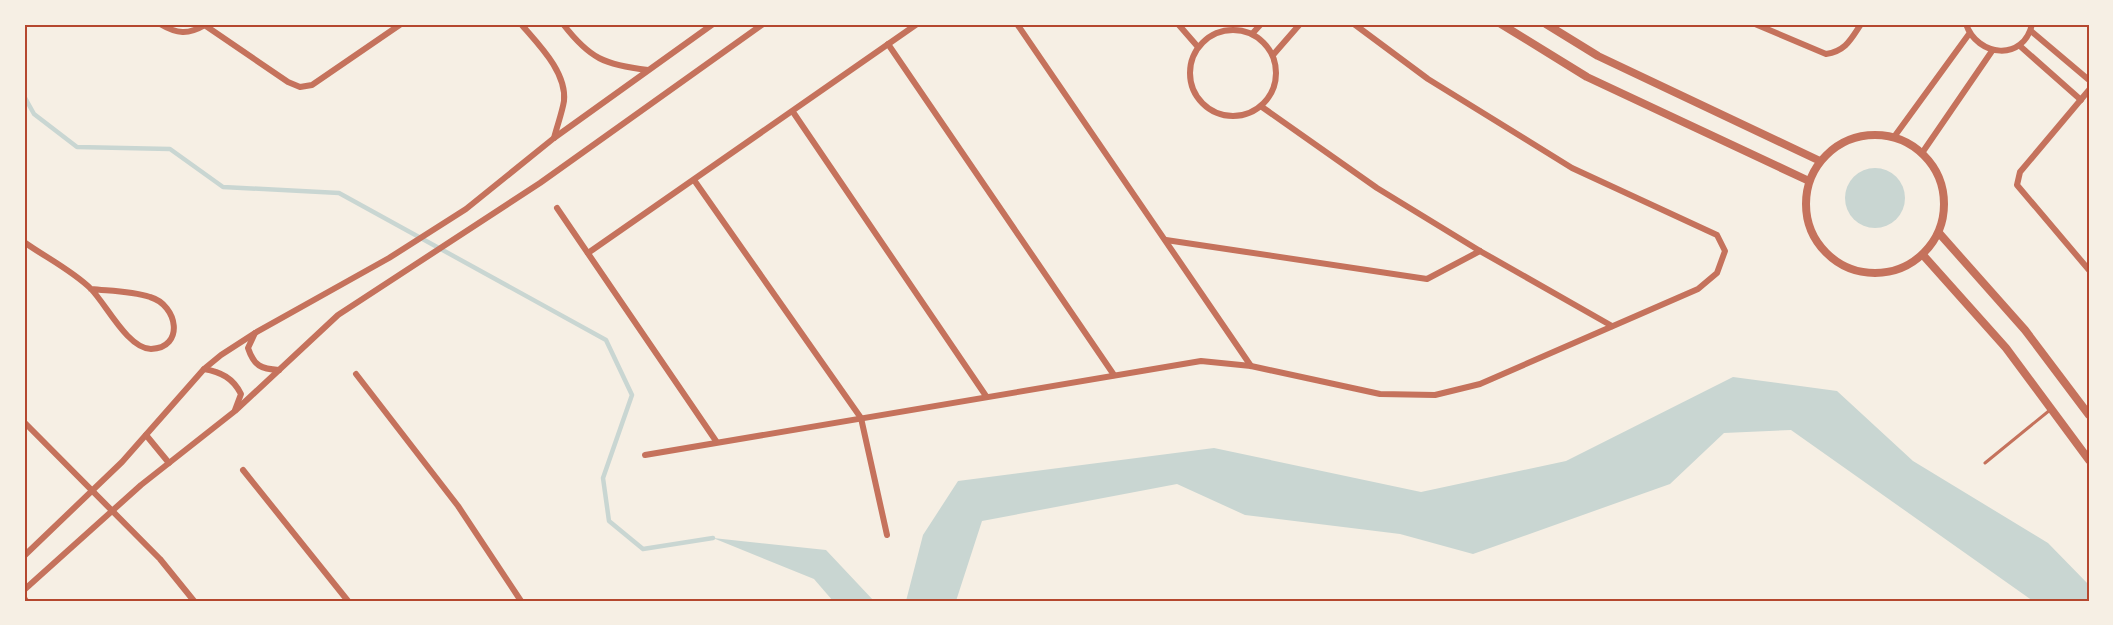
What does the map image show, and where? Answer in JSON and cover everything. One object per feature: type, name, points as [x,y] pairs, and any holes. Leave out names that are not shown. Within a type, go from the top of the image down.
[{"type":"street","points":[[160,24],[182,33],[192,32],[204,24],[288,82],[300,87],[312,85],[397,25]]},
{"type":"street","points":[[521,24],[548,58],[561,81],[564,99],[554,138]]},
{"type":"street","points":[[563,24],[594,57],[614,66],[649,70]]},
{"type":"street","points":[[24,556],[146,435],[204,369],[255,333],[389,258],[466,208],[554,138],[713,24]]},
{"type":"street","points":[[24,590],[169,463],[235,411],[338,315],[477,222],[540,183],[763,24]]},
{"type":"street","points":[[588,254],[917,24]]},
{"type":"street","points":[[1017,24],[1251,366]]},
{"type":"street","points":[[1178,24],[1198,47]]},
{"type":"street","points":[[1252,34],[1261,24]]},
{"type":"street","points":[[1273,55],[1300,24]]},
{"type":"street","points":[[645,455],[716,441],[1201,361],[1251,366],[1380,394],[1435,395],[1480,384],[1698,289],[1717,273],[1725,250],[1717,235],[1572,168],[1428,79],[1354,24]]},
{"type":"street","points":[[1501,24],[1587,77],[1809,181]]},
{"type":"street","points":[[1546,24],[1598,56],[1820,161]]},
{"type":"street","points":[[1755,24],[1826,54],[1837,53],[1846,47],[1861,24]]},
{"type":"street","points":[[1966,24],[1969,34],[1977,44],[1992,51],[2004,52],[2020,46],[2032,27],[2089,80]]},
{"type":"street","points":[[1237,30],[1252,34],[1264,42],[1273,55],[1276,82],[1271,96],[1262,107],[1250,114],[1236,117],[1222,116],[1209,110],[1195,94],[1190,73],[1192,59],[1198,47],[1209,37],[1222,31],[1237,30]]},
{"type":"street","points":[[1894,137],[1969,34]]},
{"type":"street","points":[[888,44],[1114,375]]},
{"type":"street","points":[[2020,46],[2081,100]]},
{"type":"street","points":[[1922,153],[1992,51]]},
{"type":"street","points":[[2088,93],[2020,172],[2017,185],[2089,270]]},
{"type":"street","points":[[1262,107],[1377,188],[1480,252],[1612,326]]},
{"type":"street","points":[[793,112],[986,396]]},
{"type":"street","points":[[1874,134],[1894,137],[1922,153],[1936,170],[1943,191],[1944,212],[1939,233],[1923,255],[1904,268],[1882,274],[1859,272],[1838,263],[1820,247],[1809,227],[1805,204],[1809,181],[1820,161],[1835,147],[1854,138],[1874,134]]},
{"type":"street","points":[[694,180],[861,418],[888,535]]},
{"type":"street","points":[[557,208],[716,441]]},
{"type":"street","points":[[1939,233],[2025,330],[2089,415]]},
{"type":"street","points":[[1166,240],[1427,279],[1480,252]]},
{"type":"street","points":[[24,242],[91,289],[127,336],[140,346],[151,349],[162,345],[172,337],[175,328],[174,319],[166,305],[150,297],[91,289]]},
{"type":"street","points":[[1923,255],[2006,348],[2089,460]]},
{"type":"street","points":[[255,333],[248,348],[253,362],[264,369],[279,370]]},
{"type":"street","points":[[204,369],[219,372],[236,384],[241,394],[235,411]]},
{"type":"street","points":[[356,374],[458,506],[521,601]]},
{"type":"street","points":[[24,422],[160,559],[194,601]]},
{"type":"street","points":[[146,435],[169,463]]},
{"type":"street","points":[[243,470],[348,601]]},
{"type":"lane","points":[[1985,463],[2051,409]]},
{"type":"shaded area","points":[[1869,168],[1881,168],[1892,173],[1900,181],[1905,198],[1903,210],[1892,223],[1881,228],[1869,228],[1858,223],[1850,215],[1845,204],[1845,192],[1850,181],[1858,173]]},
{"type":"shaded area","points":[[1733,377],[1837,391],[1913,461],[2048,543],[2089,585],[2089,601],[2033,601],[1791,430],[1724,433],[1670,484],[1473,554],[1400,534],[1245,515],[1177,484],[982,521],[956,601],[906,601],[923,535],[958,481],[1214,448],[1421,492],[1566,461]]},
{"type":"shaded area","points":[[713,538],[826,550],[874,601],[833,601],[814,579]]},
{"type":"waterway","points":[[24,96],[34,114],[77,147],[170,149],[223,187],[339,193],[606,340],[632,395],[603,478],[609,521],[643,549],[713,538]]}]
